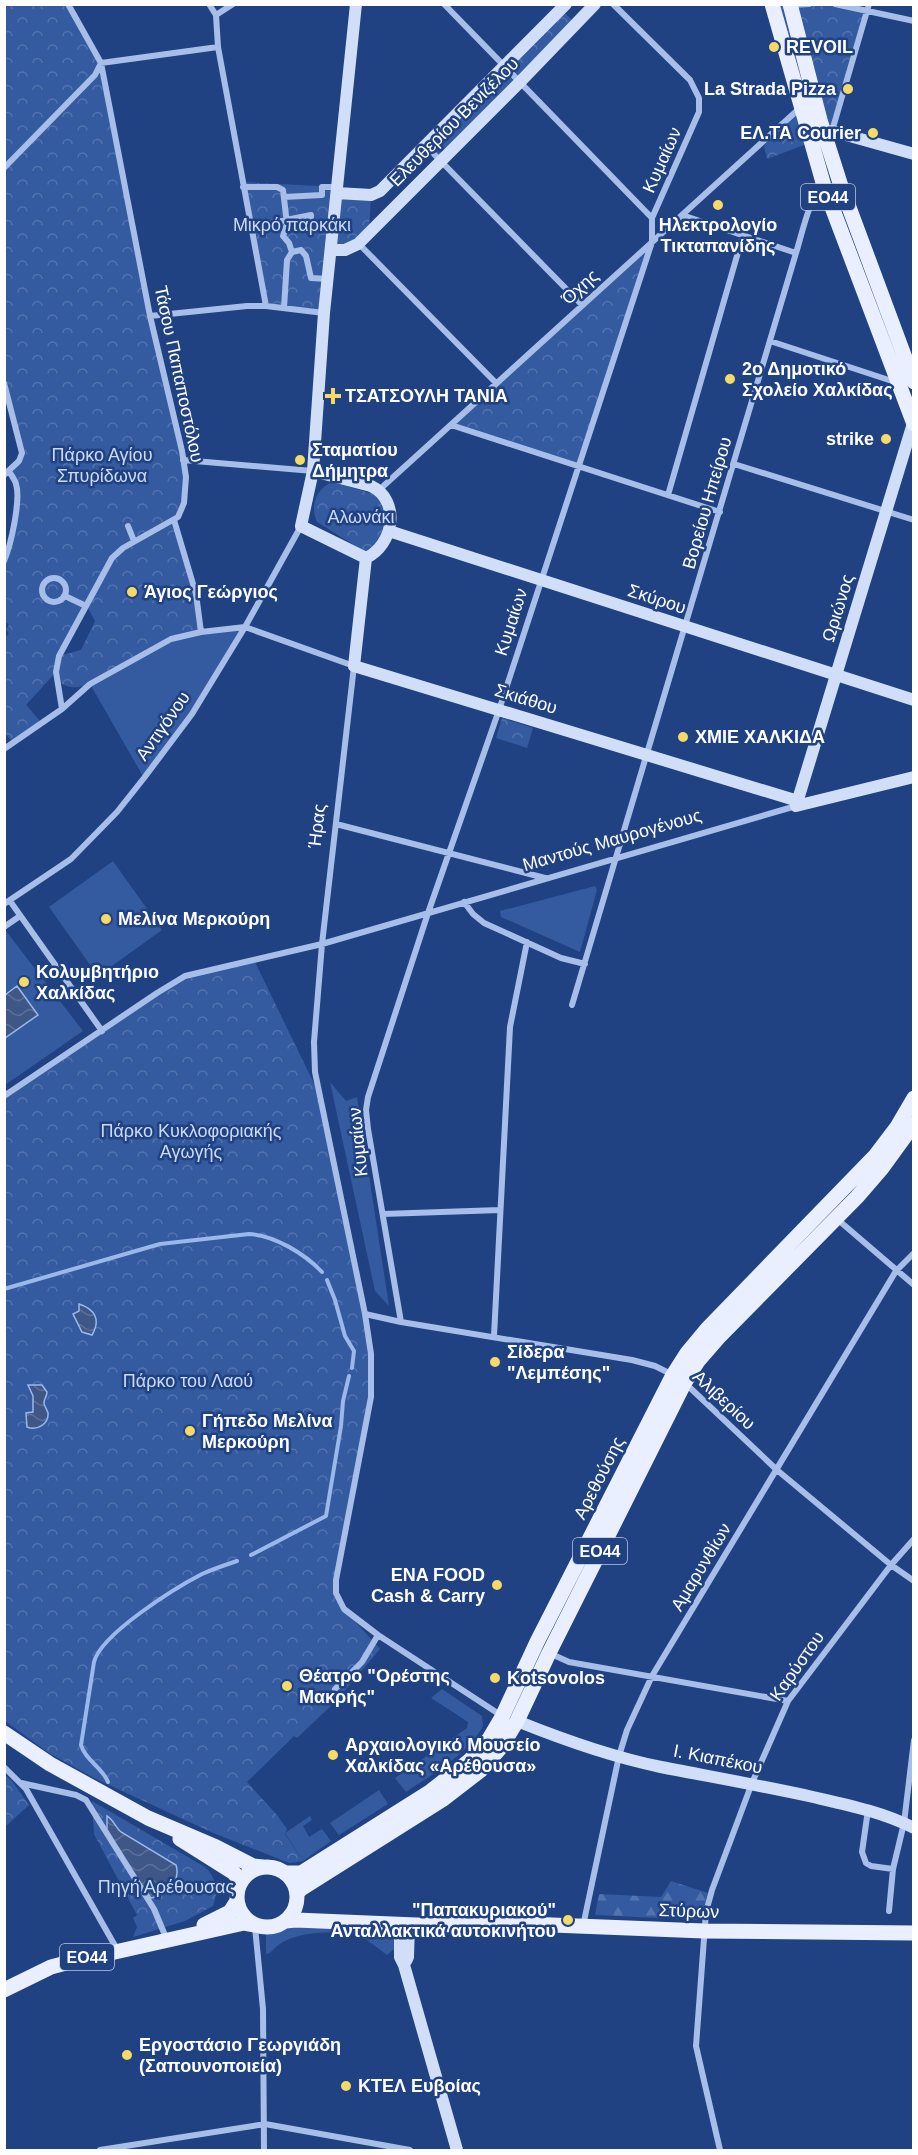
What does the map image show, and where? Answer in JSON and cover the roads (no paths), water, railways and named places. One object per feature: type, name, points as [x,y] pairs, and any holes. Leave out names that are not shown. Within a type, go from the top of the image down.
[{"type":"main road","name":"ΕΟ44","points":[[772,4],[824,186],[909,385]]},
{"type":"main road","name":"ΕΟ44","points":[[790,5],[828,132],[840,183],[909,385],[913,422]]},
{"type":"main road","name":"Αρεθούσης","points":[[286,1874],[297,1874],[318,1864],[431,1791],[481,1748],[510,1719],[549,1653],[679,1379],[687,1353],[707,1329],[875,1156],[897,1127],[914,1098]]},
{"type":"main road","name":"Αρεθούσης","points":[[297,1897],[301,1889],[442,1800],[481,1770],[502,1746],[537,1642],[679,1379],[837,1219],[882,1168],[914,1124]]},
{"type":"main road","points":[[4,1733],[50,1764],[148,1818],[234,1874],[238,1878],[238,1893],[243,1916],[255,1925]]},
{"type":"main road","points":[[148,1818],[249,1864],[279,1869],[291,1879],[297,1897]]},
{"type":"main road","name":"ΕΟ44","points":[[171,1940],[231,1912],[249,1873],[263,1867]]},
{"type":"main road","name":"ΕΟ44","points":[[4,1990],[51,1967],[118,1951],[244,1923],[271,1927],[285,1922],[295,1909],[297,1897]]},
{"type":"main road","name":"Στύρων","points":[[297,1897],[302,1910],[313,1913],[417,1916],[464,1923]]},
{"type":"main road","name":"Στύρων","points":[[285,1922],[296,1920],[405,1924],[464,1923],[704,1931],[914,1934]]},
{"type":"street","name":"Τάσου Παπαποστόλου","points":[[68,4],[101,63],[150,316],[183,460],[186,477],[185,498],[182,510],[174,520]]},
{"type":"street","points":[[209,4],[216,15],[218,47],[266,306]]},
{"type":"street","points":[[216,15],[233,4]]},
{"type":"street","points":[[183,460],[313,471],[371,486],[385,496],[390,510],[389,531],[379,548],[366,558],[301,526],[313,471],[324,313],[356,4]]},
{"type":"street","points":[[284,197],[322,195],[322,187],[371,195],[377,193],[566,4]]},
{"type":"street","name":"Ελευθερίου Βενιζέλου","points":[[358,243],[519,83],[594,4]]},
{"type":"street","name":"Κυμαίων","points":[[401,1322],[366,1110],[368,1097],[652,242],[652,218],[698,118],[699,98],[684,73],[613,4]]},
{"type":"street","points":[[790,5],[809,4]]},
{"type":"street","points":[[835,4],[869,8],[914,21]]},
{"type":"street","points":[[446,5],[652,218]]},
{"type":"street","points":[[869,8],[828,132],[914,154]]},
{"type":"street","points":[[4,168],[95,75],[101,63],[218,47]]},
{"type":"street","name":"Όχης","points":[[379,490],[802,106]]},
{"type":"street","points":[[426,146],[582,305]]},
{"type":"street","name":"Βορείου Ηπείρου","points":[[572,1005],[796,253],[818,189],[824,186]]},
{"type":"street","points":[[243,187],[281,188],[287,220],[286,230],[282,236],[289,243],[292,252]]},
{"type":"street","points":[[682,214],[796,253]]},
{"type":"street","points":[[250,226],[311,216],[311,225],[333,227]]},
{"type":"street","points":[[668,495],[743,235]]},
{"type":"street","points":[[331,250],[345,250],[358,243],[496,383]]},
{"type":"street","points":[[284,308],[287,260],[292,252],[301,250],[306,256],[311,278],[328,279]]},
{"type":"street","points":[[150,316],[229,307],[266,306],[324,313]]},
{"type":"street","points":[[770,341],[909,385]]},
{"type":"street","points":[[4,383],[22,453],[7,473],[16,484],[16,506],[14,529],[4,561]]},
{"type":"street","name":"Ωριώνος","points":[[797,803],[913,422]]},
{"type":"street","points":[[451,424],[720,512]]},
{"type":"street","points":[[734,464],[914,520]]},
{"type":"street","points":[[62,709],[56,672],[58,657],[112,558],[134,542],[174,520],[196,594],[201,632]]},
{"type":"street","points":[[128,526],[134,542]]},
{"type":"street","name":"Αντιγόνου","points":[[7,903],[71,859],[117,812],[192,714],[245,627],[301,526]]},
{"type":"street","name":"Σκύρου","points":[[389,531],[914,700]]},
{"type":"street","name":"Ήρας","points":[[366,558],[322,944],[314,1042],[315,1072],[365,1314],[371,1354],[371,1397],[336,1580],[336,1593],[344,1609],[378,1635]]},
{"type":"street","points":[[49,579],[60,579],[66,584],[65,596],[59,601],[51,601],[44,596],[44,584],[49,579]]},
{"type":"street","points":[[65,596],[86,606]]},
{"type":"street","points":[[4,749],[62,709],[90,684],[171,639],[201,632],[245,627]]},
{"type":"street","name":"Σκιάθου","points":[[245,627],[354,666],[797,803]]},
{"type":"street","name":"Μαντούς Μαυρογένους","points":[[4,1096],[185,976],[322,944],[797,803],[914,777]]},
{"type":"street","points":[[336,824],[546,878]]},
{"type":"street","points":[[464,902],[484,923],[561,958],[585,964]]},
{"type":"street","points":[[7,903],[20,916],[102,1031]]},
{"type":"street","points":[[4,927],[20,916]]},
{"type":"street","points":[[494,1336],[510,1026],[527,942]]},
{"type":"street","points":[[383,1214],[500,1210]]},
{"type":"street","points":[[837,1219],[914,1285]]},
{"type":"street","name":"Αμαρυνθίων","points":[[583,1926],[619,1756],[627,1730],[652,1676],[896,1271],[914,1253]]},
{"type":"street","name":"Αλιβερίου","points":[[365,1314],[632,1360],[655,1366],[679,1379],[777,1470],[891,1565],[914,1581]]},
{"type":"street","name":"Καρύστου","points":[[720,2151],[696,2051],[704,1931],[712,1890],[752,1783],[788,1701],[891,1565],[914,1539]]},
{"type":"street","points":[[335,1689],[362,1662],[378,1635],[510,1719]]},
{"type":"street","points":[[549,1653],[569,1662],[788,1701]]},
{"type":"street","name":"Ι. Κιαπέκου","points":[[510,1719],[565,1740],[619,1756],[658,1766],[752,1783],[868,1810],[909,1826]]},
{"type":"street","points":[[889,1911],[893,1869],[909,1826],[914,1740]]},
{"type":"street","points":[[4,1767],[21,1783],[118,1951]]},
{"type":"street","points":[[21,1783],[76,1795],[86,1800],[171,1940]]},
{"type":"street","points":[[868,1810],[863,1857],[871,1866],[893,1869]]},
{"type":"street","points":[[405,1924],[400,1957],[457,2151]]},
{"type":"street","points":[[255,1925],[262,1988],[264,2151]]},
{"type":"street","points":[[100,2151],[265,2124],[410,2151]]},
{"type":"water","points":[[17,986],[38,1015],[5,1038],[5,995]]},
{"type":"water","points":[[79,1304],[93,1312],[95,1316],[96,1325],[92,1335],[82,1332],[73,1314],[79,1311]]},
{"type":"water","points":[[28,1385],[42,1385],[47,1392],[44,1403],[48,1413],[47,1420],[42,1426],[35,1428],[27,1427],[26,1413],[33,1412],[33,1396]]},
{"type":"water","name":"Πηγή Αρέθουσας","points":[[107,1816],[121,1832],[176,1865],[176,1877],[167,1891],[151,1898],[104,1831],[107,1828]]},
{"type":"waterway","points":[[4,1289],[160,1244],[249,1234],[279,1242],[307,1259],[322,1272]]},
{"type":"waterway","points":[[327,1280],[345,1336],[354,1351],[352,1368]]},
{"type":"waterway","points":[[251,1555],[326,1516],[343,1401],[349,1376]]},
{"type":"waterway","points":[[108,1782],[86,1755],[81,1745],[94,1662],[100,1651],[110,1638],[158,1601],[202,1574],[237,1561]]},
{"type":"place","name":"REVOIL","points":[[774,47]]},
{"type":"place","name":"La Strada Pizza","points":[[848,89]]},
{"type":"place","name":"ΕΛ.ΤΑ Courier","points":[[873,133]]},
{"type":"place","name":"Ηλεκτρολογίο Τικταπανίδης","points":[[718,205]]},
{"type":"place","name":"2ο Δημοτικό Σχολείο Χαλκίδας","points":[[730,379]]},
{"type":"place","name":"ΤΣΑΤΣΟΥΛΗ ΤΑΝΙΑ","points":[[333,396]]},
{"type":"place","name":"strike","points":[[886,439]]},
{"type":"place","name":"Σταματίου Δήμητρα","points":[[300,460]]},
{"type":"place","name":"Άγιος Γεώργιος","points":[[132,592]]},
{"type":"place","name":"ΧΜΙΕ ΧΑΛΚΙΔΑ","points":[[683,737]]},
{"type":"place","name":"Μελίνα Μερκούρη","points":[[106,919]]},
{"type":"place","name":"Κολυμβητήριο Χαλκίδας","points":[[24,982]]},
{"type":"place","name":"Σίδερα \"Λεμπέσης\"","points":[[495,1362]]},
{"type":"place","name":"Γήπεδο Μελίνα Μερκούρη","points":[[190,1431]]},
{"type":"place","name":"ENA FOOD Cash & Carry","points":[[497,1585]]},
{"type":"place","name":"Kotsovolos","points":[[495,1678]]},
{"type":"place","name":"Θέατρο \"Ορέστης Μακρής\"","points":[[287,1686]]},
{"type":"place","name":"Αρχαιολογικό Μουσείο Χαλκίδας «Αρέθουσα»","points":[[333,1755]]},
{"type":"place","name":"\"Παπακυριακού\" Ανταλλακτικά αυτοκινήτου","points":[[568,1920]]},
{"type":"place","name":"Εργοστάσιο Γεωργιάδη (Σαπουνοποιεία)","points":[[127,2055]]},
{"type":"place","name":"ΚΤΕΛ Ευβοίας","points":[[346,2086]]},
{"type":"park label","name":"Μικρό παρκάκι","points":[[292,225]]},
{"type":"park label","name":"Πάρκο Αγίου Σπυρίδωνα","points":[[102,465]]},
{"type":"park label","name":"Αλωνάκι","points":[[361,517]]},
{"type":"park label","name":"Πάρκο Κυκλοφοριακής Αγωγής","points":[[191,1141]]},
{"type":"park label","name":"Πάρκο του Λαού","points":[[188,1381]]}]
